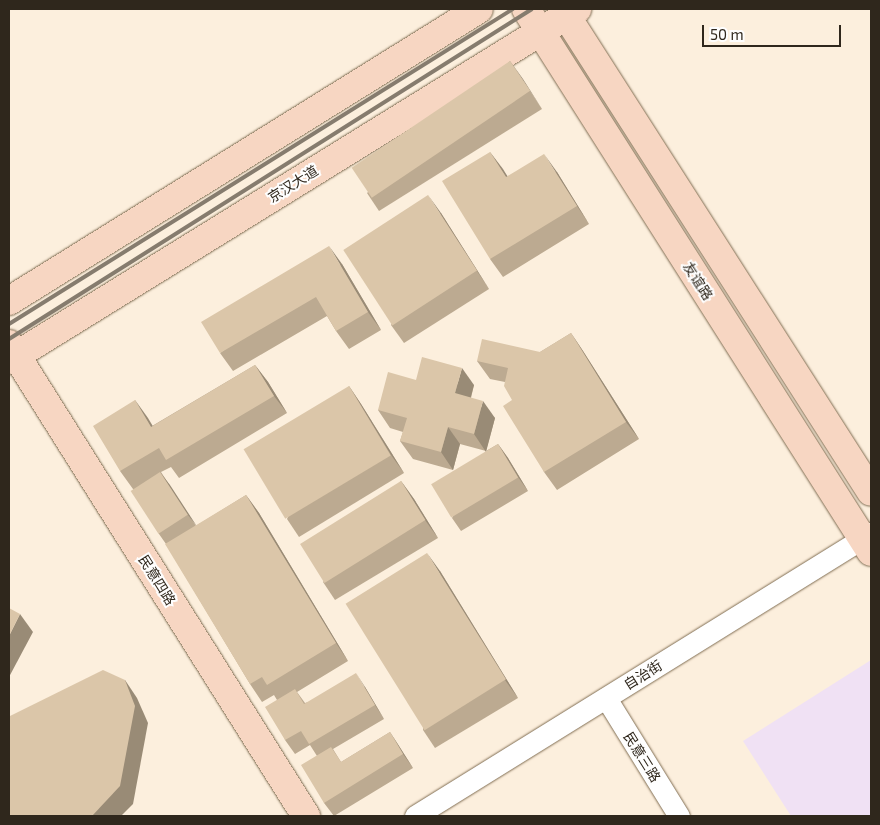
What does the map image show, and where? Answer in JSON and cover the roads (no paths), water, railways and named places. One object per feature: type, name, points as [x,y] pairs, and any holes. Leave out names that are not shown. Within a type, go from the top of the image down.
[{"type":"main road","points":[[9,301],[479,9]]},
{"type":"main road","points":[[568,11],[871,492]]},
{"type":"main road","name":"京汉大道","points":[[11,353],[533,20],[568,11]]},
{"type":"main road","name":"友谊路","points":[[533,20],[868,541]]},
{"type":"main road","name":"民意四路","points":[[11,353],[306,816]]},
{"type":"street","name":"自治街","points":[[415,816],[606,698],[868,541]]},
{"type":"street","name":"民意三路","points":[[606,698],[679,816]]},
{"type":"railway","points":[[9,324],[513,9]]},
{"type":"railway","points":[[9,339],[532,9]]}]
